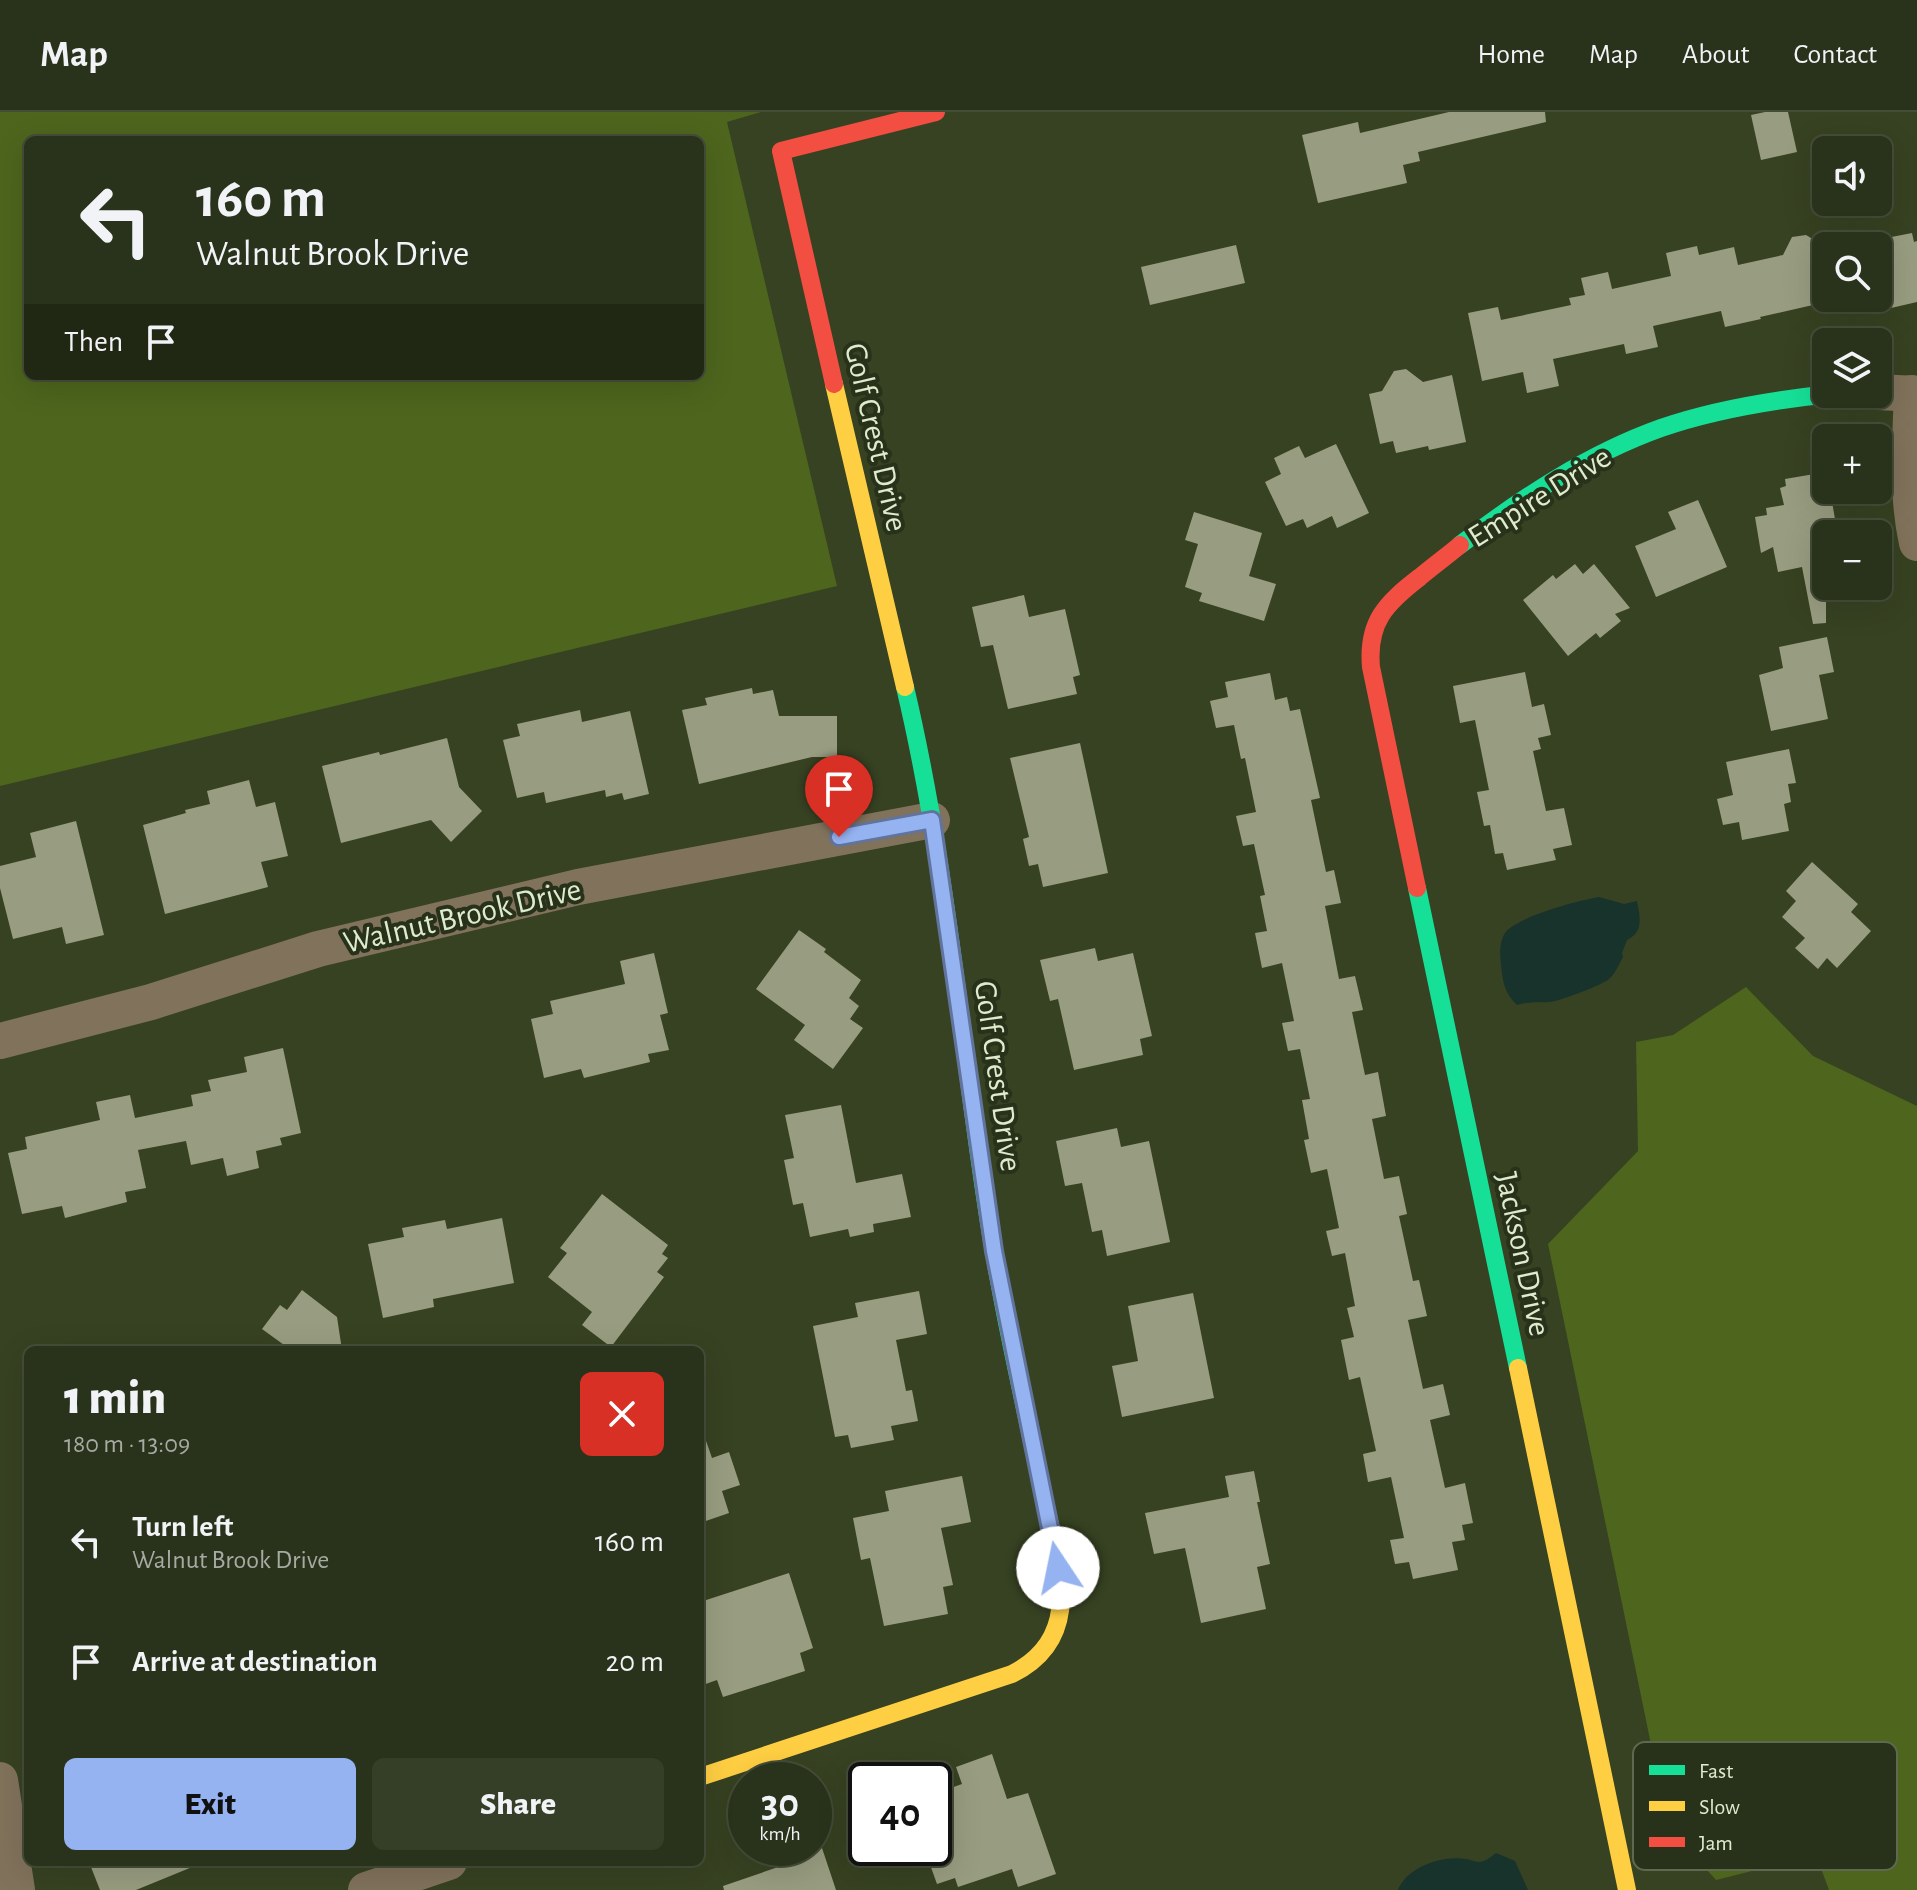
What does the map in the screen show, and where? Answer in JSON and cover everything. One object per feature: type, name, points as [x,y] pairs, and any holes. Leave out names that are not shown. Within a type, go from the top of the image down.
[{"type":"street","name":"Golf Crest Drive","points":[[704,1776],[1012,1674],[1031,1664],[1041,1653],[1054,1633],[1062,1611],[1062,1591],[986,1204],[932,820],[910,707],[781,151],[936,112]]},
{"type":"street","points":[[1902,393],[1917,543]]},
{"type":"street","name":"Empire Drive","points":[[1373,631],[1382,611],[1410,585],[1515,504],[1566,471],[1606,451],[1700,416],[1756,403],[1812,396]]},
{"type":"street","name":"Jackson Drive","points":[[1373,631],[1369,648],[1373,678],[1627,1890]]},
{"type":"street","name":"Walnut Brook Drive","points":[[0,1041],[151,1002],[318,949],[562,891],[932,820]]},
{"type":"street","points":[[0,1780],[17,1890]]},
{"type":"street","points":[[366,1890],[437,1866]]},
{"type":"green space","points":[[0,112],[761,112],[727,122],[837,586],[0,786]]},
{"type":"green space","points":[[1746,987],[1813,1056],[1917,1106],[1917,1890],[1829,1890],[1822,1870],[1897,1870],[1897,1742],[1651,1742],[1548,1244],[1638,1151],[1636,1042],[1673,1035]]},
{"type":"green space","points":[[1707,1870],[1756,1870],[1716,1880]]},
{"type":"water","points":[[1599,897],[1624,904],[1637,901],[1638,928],[1627,940],[1623,957],[1613,974],[1598,985],[1561,999],[1517,1005],[1507,991],[1503,977],[1500,949],[1505,933],[1535,915]]},
{"type":"water","points":[[1496,1853],[1515,1861],[1528,1890],[1398,1890],[1409,1875],[1426,1864],[1457,1858],[1481,1862]]},
{"type":"building","points":[[1449,112],[1545,112],[1546,122],[1418,152],[1420,161],[1403,165],[1407,183],[1318,203],[1302,135],[1358,122],[1360,133]]},
{"type":"building","points":[[1788,112],[1797,152],[1761,160],[1751,115]]},
{"type":"building","points":[[1912,233],[1914,242],[1917,241],[1917,302],[1892,308],[1892,237]]},
{"type":"building","points":[[1806,235],[1812,239],[1812,305],[1725,327],[1721,311],[1653,326],[1658,347],[1626,354],[1624,344],[1553,359],[1559,386],[1527,393],[1523,372],[1482,381],[1468,313],[1498,307],[1501,320],[1571,305],[1569,298],[1585,295],[1581,278],[1608,272],[1612,289],[1671,276],[1666,253],[1697,246],[1699,255],[1734,247],[1738,265],[1783,255],[1792,237]]},
{"type":"building","points":[[1236,245],[1245,283],[1150,305],[1141,267]]},
{"type":"building","points":[[1406,369],[1423,382],[1452,375],[1466,442],[1396,453],[1393,441],[1380,444],[1369,394],[1382,391],[1394,371]]},
{"type":"building","points":[[1336,444],[1369,513],[1337,528],[1332,516],[1307,528],[1303,519],[1286,526],[1265,482],[1281,474],[1274,458],[1299,446],[1305,458]]},
{"type":"building","points":[[1812,474],[1812,504],[1832,504],[1835,519],[1812,520],[1812,600],[1826,600],[1826,623],[1813,624],[1802,567],[1778,572],[1773,547],[1761,553],[1755,517],[1767,515],[1766,508],[1784,505],[1780,488],[1786,486],[1785,479]]},
{"type":"building","points":[[1698,500],[1727,567],[1656,597],[1635,546],[1676,529],[1668,512]]},
{"type":"building","points":[[1194,512],[1262,533],[1249,576],[1276,584],[1264,621],[1199,601],[1202,593],[1185,587],[1198,544],[1185,540]]},
{"type":"building","points":[[1575,564],[1583,574],[1594,564],[1630,608],[1615,614],[1621,621],[1600,638],[1596,633],[1568,656],[1523,600],[1553,575],[1556,579]]},
{"type":"building","points":[[1024,595],[1029,617],[1065,609],[1080,675],[1073,677],[1077,694],[1008,709],[993,645],[981,647],[972,607]]},
{"type":"building","points":[[1827,637],[1834,672],[1819,675],[1828,719],[1771,731],[1759,675],[1783,668],[1779,647]]},
{"type":"building","points":[[1525,672],[1532,707],[1544,704],[1551,735],[1538,738],[1541,749],[1533,751],[1546,811],[1564,808],[1572,845],[1553,849],[1556,860],[1507,870],[1503,853],[1495,854],[1490,825],[1484,826],[1477,792],[1489,790],[1475,720],[1460,723],[1453,686]]},
{"type":"building","points":[[1270,673],[1275,700],[1287,697],[1290,711],[1300,709],[1320,798],[1311,800],[1326,872],[1334,870],[1341,903],[1325,906],[1339,979],[1355,976],[1363,1010],[1352,1012],[1365,1075],[1378,1072],[1386,1116],[1372,1119],[1384,1179],[1399,1176],[1407,1214],[1399,1216],[1413,1281],[1419,1280],[1427,1316],[1408,1320],[1423,1389],[1443,1384],[1450,1415],[1430,1420],[1445,1488],[1465,1483],[1473,1523],[1462,1525],[1465,1540],[1452,1542],[1458,1570],[1413,1579],[1409,1562],[1395,1564],[1390,1540],[1404,1538],[1391,1477],[1368,1482],[1363,1454],[1376,1451],[1360,1377],[1349,1380],[1341,1340],[1354,1337],[1347,1308],[1355,1306],[1345,1253],[1332,1256],[1326,1231],[1339,1228],[1327,1169],[1311,1173],[1304,1140],[1309,1139],[1302,1100],[1310,1099],[1300,1049],[1288,1051],[1282,1023],[1294,1021],[1282,963],[1262,968],[1255,933],[1267,931],[1260,896],[1265,895],[1254,844],[1243,846],[1236,816],[1256,812],[1245,758],[1241,759],[1234,725],[1216,728],[1210,701],[1228,697],[1225,682]]},
{"type":"building","points":[[752,688],[753,694],[773,690],[779,716],[837,716],[837,757],[812,757],[699,784],[682,710],[707,705],[705,698]]},
{"type":"building","points":[[580,710],[582,722],[630,711],[649,794],[624,800],[622,793],[606,797],[605,790],[546,803],[544,792],[517,798],[503,740],[520,736],[517,724]]},
{"type":"building","points":[[447,738],[459,787],[482,811],[451,842],[431,820],[341,843],[322,766]]},
{"type":"building","points":[[1080,743],[1108,873],[1043,887],[1038,864],[1029,866],[1023,839],[1029,837],[1010,758]]},
{"type":"building","points":[[1789,749],[1796,783],[1788,784],[1791,802],[1784,804],[1789,831],[1742,840],[1739,822],[1723,825],[1717,799],[1733,795],[1726,762]]},
{"type":"building","points":[[249,780],[256,807],[275,802],[288,856],[261,862],[268,887],[165,914],[143,825],[210,804],[207,791]]},
{"type":"building","points":[[76,821],[104,935],[66,944],[62,927],[13,939],[0,888],[0,866],[36,857],[30,833]]},
{"type":"building","points":[[1812,862],[1858,904],[1851,912],[1871,931],[1837,968],[1827,958],[1818,969],[1795,948],[1805,938],[1782,917],[1796,901],[1786,891]]},
{"type":"building","points":[[799,930],[861,980],[849,998],[859,1006],[850,1019],[863,1028],[833,1069],[794,1040],[805,1025],[756,989]]},
{"type":"building","points":[[1095,948],[1098,961],[1133,953],[1152,1036],[1140,1039],[1143,1055],[1074,1070],[1058,999],[1050,1001],[1040,960]]},
{"type":"building","points":[[654,953],[668,1013],[660,1015],[669,1050],[648,1054],[650,1062],[584,1078],[581,1069],[544,1078],[531,1019],[553,1014],[550,1001],[625,984],[620,961]]},
{"type":"building","points":[[283,1048],[301,1133],[280,1138],[282,1145],[256,1151],[259,1168],[227,1176],[223,1158],[191,1165],[186,1141],[138,1150],[146,1188],[125,1192],[127,1202],[65,1218],[62,1206],[22,1214],[8,1153],[27,1149],[25,1137],[100,1120],[96,1102],[130,1095],[135,1118],[193,1106],[191,1095],[211,1091],[208,1080],[247,1072],[244,1057]]},
{"type":"building","points":[[841,1105],[856,1183],[902,1174],[911,1217],[873,1224],[874,1232],[850,1237],[848,1229],[810,1237],[803,1203],[793,1205],[784,1160],[794,1158],[785,1115]]},
{"type":"building","points":[[1117,1128],[1121,1147],[1149,1141],[1170,1242],[1107,1256],[1102,1230],[1092,1232],[1082,1183],[1065,1186],[1056,1141]]},
{"type":"building","points":[[602,1194],[668,1245],[662,1254],[668,1258],[657,1272],[664,1277],[612,1346],[582,1325],[592,1312],[548,1277],[567,1253],[560,1248]]},
{"type":"building","points":[[502,1218],[514,1283],[433,1299],[434,1307],[383,1318],[368,1244],[404,1237],[402,1228],[445,1220],[447,1229]]},
{"type":"building","points":[[302,1290],[337,1317],[341,1346],[285,1346],[262,1329],[280,1305],[287,1310]]},
{"type":"building","points":[[919,1291],[927,1334],[896,1340],[906,1391],[912,1390],[918,1421],[891,1426],[894,1440],[851,1448],[848,1435],[835,1437],[813,1326],[858,1317],[855,1303]]},
{"type":"building","points":[[1193,1293],[1214,1398],[1122,1417],[1112,1366],[1138,1361],[1128,1306]]},
{"type":"building","points":[[704,1438],[712,1458],[729,1452],[740,1485],[722,1491],[729,1513],[704,1522]]},
{"type":"building","points":[[1254,1471],[1270,1564],[1257,1567],[1266,1609],[1201,1623],[1185,1548],[1154,1554],[1145,1513],[1229,1497],[1225,1476]]},
{"type":"building","points":[[962,1476],[971,1522],[941,1528],[953,1585],[943,1587],[948,1614],[884,1626],[870,1558],[861,1560],[853,1518],[889,1511],[885,1491]]},
{"type":"building","points":[[789,1573],[813,1648],[800,1653],[805,1671],[723,1697],[717,1680],[704,1685],[704,1601]]},
{"type":"building","points":[[992,1754],[1007,1799],[1028,1793],[1056,1874],[1018,1887],[1012,1869],[958,1887],[955,1878],[937,1884],[930,1866],[952,1866],[952,1788],[962,1784],[956,1767]]},
{"type":"building","points":[[91,1866],[195,1866],[136,1890],[100,1890]]},
{"type":"building","points":[[781,1866],[828,1866],[836,1890],[724,1890],[723,1886]]},
{"type":"traffic: fast","points":[[1460,545],[1556,479],[1634,439],[1682,421],[1724,410],[1812,396]]},
{"type":"traffic: fast","points":[[905,687],[931,815],[992,1241],[1046,1507]]},
{"type":"traffic: fast","points":[[1417,888],[1518,1368]]},
{"type":"traffic: slow","points":[[834,384],[905,687]]},
{"type":"traffic: slow","points":[[1518,1368],[1627,1890]]},
{"type":"traffic: slow","points":[[704,1776],[1012,1674],[1035,1659],[1050,1641],[1058,1622],[1061,1600],[1060,1578],[1046,1507]]},
{"type":"traffic: jam","points":[[834,384],[781,151],[936,112]]},
{"type":"traffic: jam","points":[[1417,888],[1371,667],[1372,638],[1388,605],[1460,545]]},
{"type":"route","points":[[839,837],[932,820],[986,1204],[1058,1568]]}]
